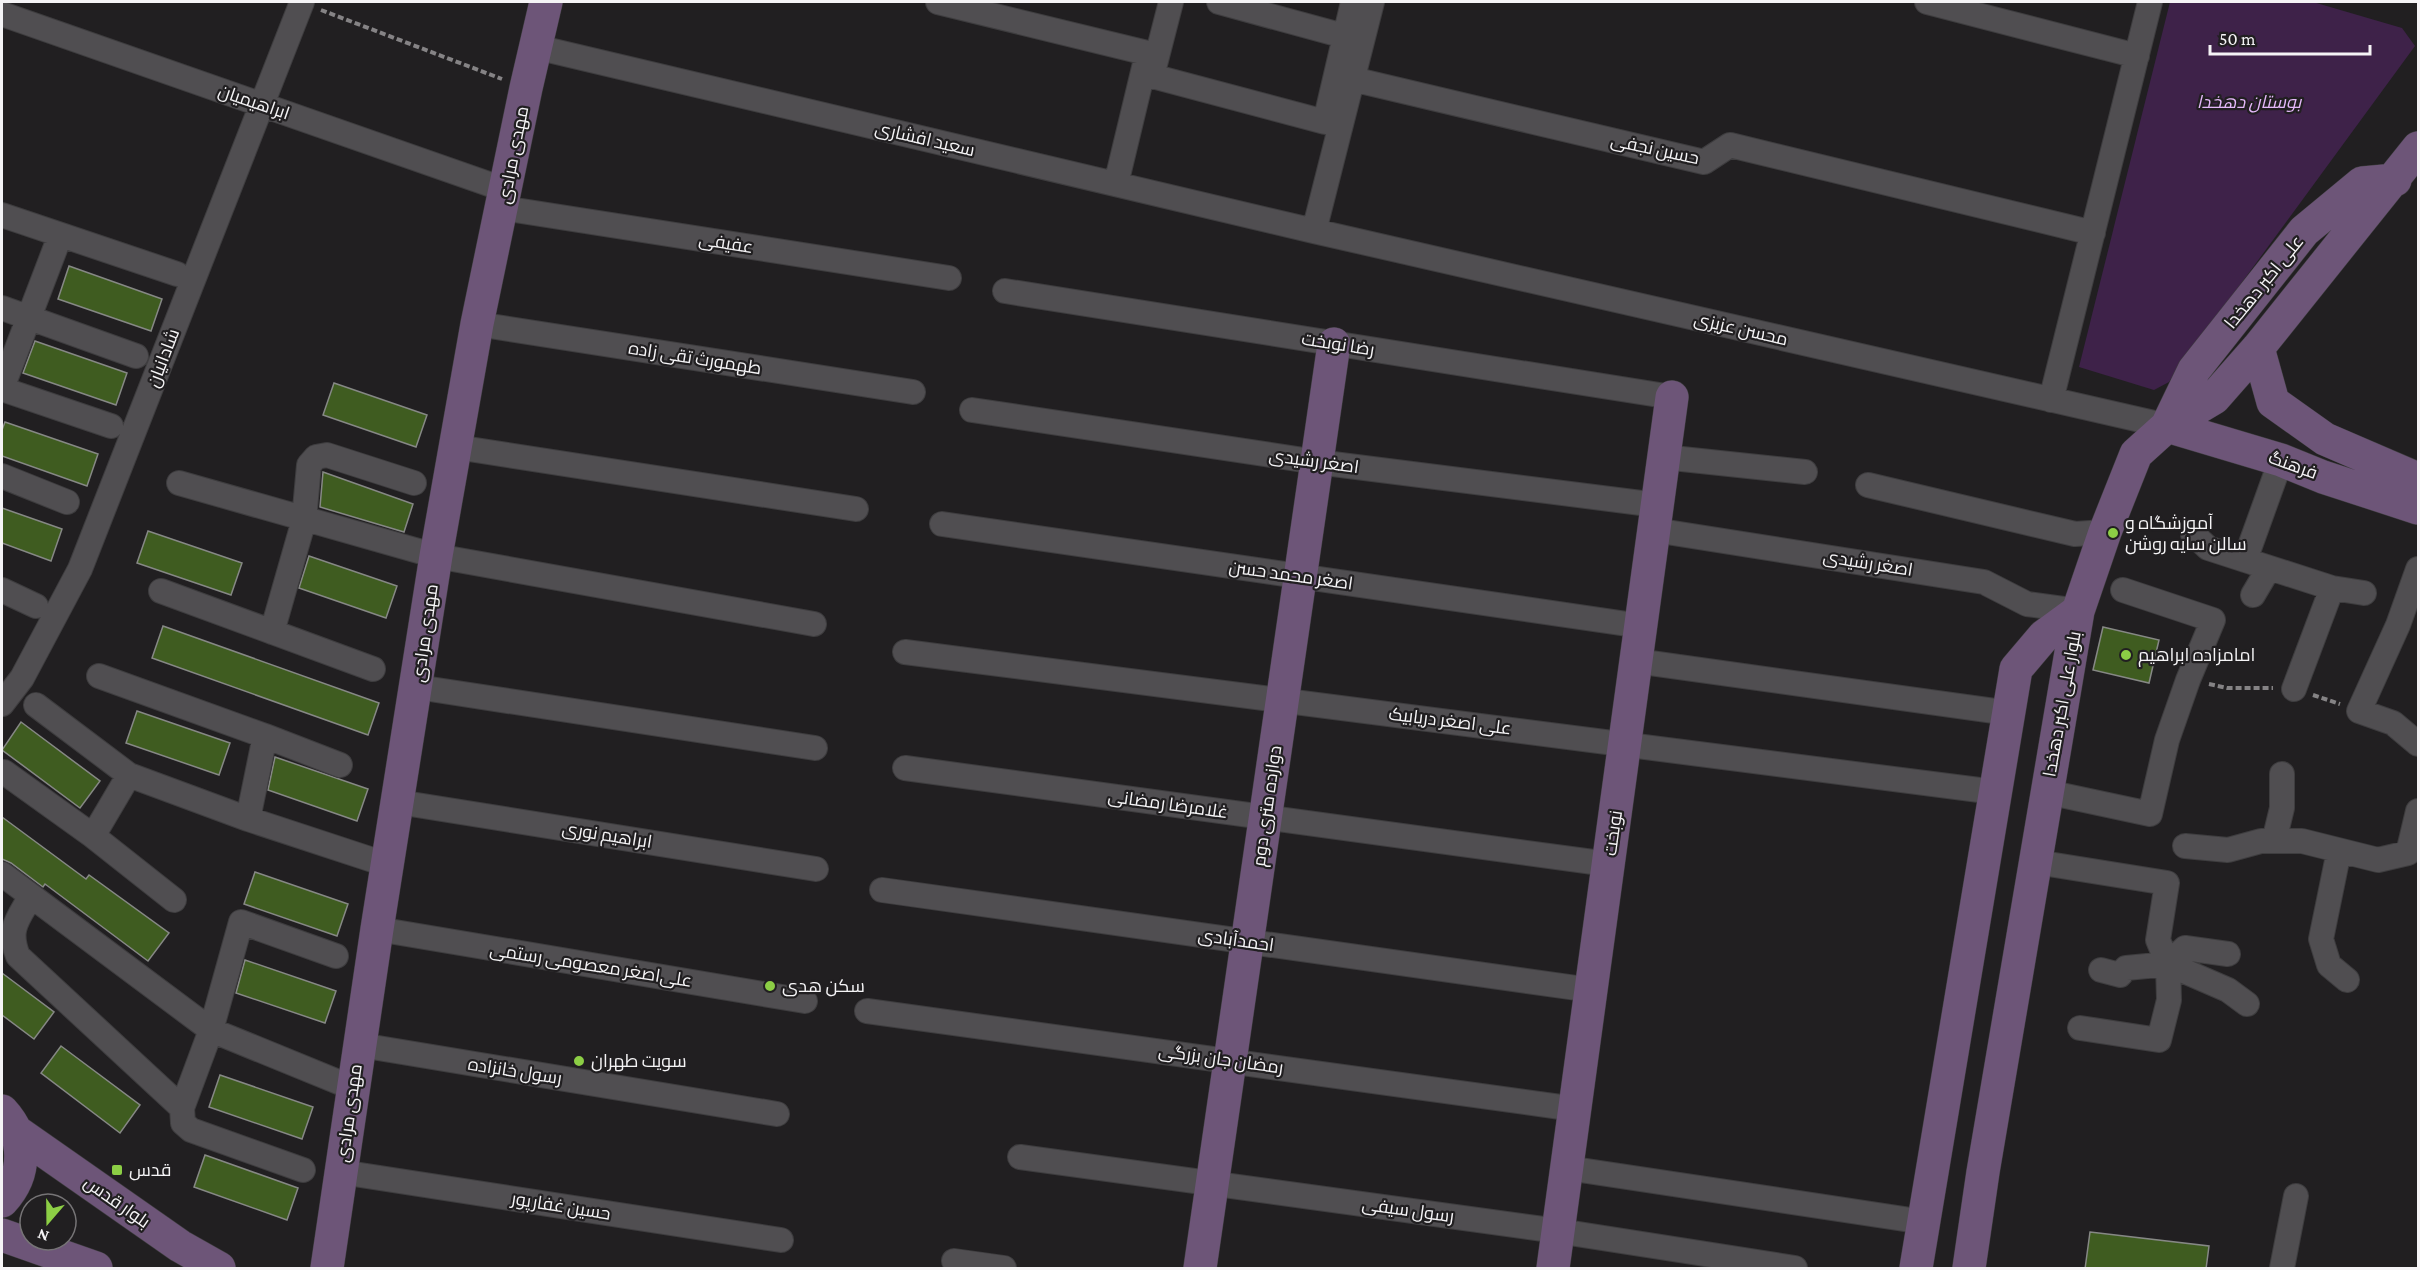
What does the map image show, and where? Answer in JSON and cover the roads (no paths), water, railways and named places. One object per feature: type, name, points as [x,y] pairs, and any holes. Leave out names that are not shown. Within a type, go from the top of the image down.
[{"type":"street","name":"شادانیان","points":[[2,704],[22,678],[80,569],[302,2]]},
{"type":"street","name":"مهدی مرادی","points":[[327,1269],[377,929],[436,556],[477,324],[546,2]]},
{"type":"street","points":[[938,2],[1148,53]]},
{"type":"street","points":[[1116,184],[1160,2]]},
{"type":"street","points":[[1171,2],[1152,76],[1325,122],[1353,2]]},
{"type":"street","points":[[1220,2],[1344,36]]},
{"type":"street","points":[[1314,231],[1372,2]]},
{"type":"street","points":[[1928,2],[2137,56]]},
{"type":"street","points":[[2051,399],[2150,2]]},
{"type":"street","name":"ابراهیمیان","points":[[2,14],[262,104],[504,199]]},
{"type":"street","name":"سعید افشاری","points":[[536,47],[1314,231]]},
{"type":"street","name":"حسین نجفی","points":[[1352,79],[1704,162],[1730,146],[2093,233]]},
{"type":"street","name":"علی اکبر دهخدا","points":[[2078,611],[2105,531],[2136,454],[2168,426],[2214,398],[2258,348],[2395,180],[2418,148]]},
{"type":"street","name":"علی اکبر دهخدا","points":[[2168,426],[2194,370],[2304,231],[2362,183],[2395,180]]},
{"type":"street","name":"عفیفی","points":[[504,199],[949,278]]},
{"type":"street","points":[[2,215],[177,274]]},
{"type":"street","name":"محسن عزیزی","points":[[1314,231],[2168,426]]},
{"type":"street","points":[[60,236],[2,389],[111,426]]},
{"type":"street","name":"رضا نوبخت","points":[[1005,291],[1672,397]]},
{"type":"street","points":[[2,308],[136,356]]},
{"type":"street","name":"طهمورث تقی زاده","points":[[477,324],[913,392]]},
{"type":"street","name":"دوازده متری دوم","points":[[1200,1269],[1334,344]]},
{"type":"street","name":"فرهنگ","points":[[2258,348],[2273,402],[2325,439],[2418,479]]},
{"type":"street","name":"نوبخت","points":[[1553,1269],[1672,397]]},
{"type":"street","name":"اصغر رشیدی","points":[[972,410],[1317,462],[1655,518],[1984,582],[2027,604],[2078,611]]},
{"type":"street","name":"فرهنگ","points":[[2168,426],[2281,459],[2323,477],[2418,508]]},
{"type":"street","points":[[456,447],[856,509]]},
{"type":"street","points":[[272,632],[304,520],[309,465],[316,457],[327,455],[414,483]]},
{"type":"street","points":[[1664,457],[1805,472]]},
{"type":"street","points":[[2245,560],[2281,459]]},
{"type":"street","points":[[2,476],[67,502]]},
{"type":"street","points":[[179,483],[436,556],[814,624]]},
{"type":"street","points":[[1868,485],[2075,534],[2105,531]]},
{"type":"street","name":"اصغر محمد حسن","points":[[942,524],[1641,626]]},
{"type":"street","points":[[2193,534],[2208,548],[2332,588],[2364,593]]},
{"type":"street","points":[[2253,595],[2269,568]]},
{"type":"street","points":[[2418,569],[2398,625],[2359,711],[2393,723],[2418,744]]},
{"type":"street","points":[[2294,688],[2332,588]]},
{"type":"street","points":[[2,590],[36,606]]},
{"type":"street","points":[[2047,792],[2150,814],[2167,740],[2188,680],[2213,620],[2123,590]]},
{"type":"street","points":[[161,591],[373,669]]},
{"type":"street","name":"بلوار علی اکبر دهخدا","points":[[1916,1269],[2016,669],[2044,636],[2078,611]]},
{"type":"street","name":"بلوار علی اکبر دهخدا","points":[[1969,1269],[1983,1172],[2078,611]]},
{"type":"street","name":"علی اصغر دریابیک","points":[[905,652],[1995,792]]},
{"type":"street","points":[[1636,661],[2009,713]]},
{"type":"street","points":[[99,676],[340,765]]},
{"type":"street","points":[[417,687],[815,748]]},
{"type":"street","points":[[36,705],[129,774],[248,819],[388,865]]},
{"type":"street","points":[[248,819],[265,736]]},
{"type":"street","name":"غلامرضا رمضانی","points":[[905,768],[1608,864]]},
{"type":"street","points":[[4,772],[93,836],[174,900]]},
{"type":"street","points":[[93,836],[129,774]]},
{"type":"street","points":[[2274,841],[2282,808],[2282,774]]},
{"type":"street","name":"ابراهیم نوری","points":[[398,802],[816,869]]},
{"type":"street","points":[[2185,846],[2228,850],[2260,841],[2302,841],[2378,860],[2408,853],[2418,811]]},
{"type":"street","points":[[2339,851],[2321,939],[2329,965],[2347,980]]},
{"type":"street","points":[[2036,862],[2168,883],[2158,940],[2168,964],[2169,1000],[2159,1040],[2080,1028]]},
{"type":"street","points":[[2,874],[211,1030],[353,1088]]},
{"type":"street","name":"احمدآبادی","points":[[882,890],[1591,990]]},
{"type":"street","points":[[31,896],[15,925],[12,941],[18,956],[182,1108]]},
{"type":"street","points":[[303,1170],[191,1130],[183,1123],[182,1108],[211,1030],[241,922],[336,956]]},
{"type":"street","name":"علی‌اصغر معصومی رستمی","points":[[377,929],[805,1001]]},
{"type":"street","points":[[2168,964],[2185,948],[2228,954]]},
{"type":"street","points":[[2101,970],[2120,975],[2126,968],[2168,964],[2228,990],[2247,1004]]},
{"type":"street","name":"رمضان جان بزرگی","points":[[867,1011],[1575,1109]]},
{"type":"street","name":"رسول خانزاده","points":[[360,1045],[777,1114]]},
{"type":"street","points":[[1946,1088],[1956,1101],[1968,1108],[1982,1107],[1996,1097]]},
{"type":"street","points":[[2,1201],[11,1191],[20,1173],[21,1152],[9,1121]]},
{"type":"street","name":"بلوار قدس","points":[[9,1121],[180,1246],[219,1269]]},
{"type":"street","points":[[1933,1164],[1943,1152],[1960,1149],[1974,1156],[1983,1172]]},
{"type":"street","name":"رسول سیفی","points":[[1020,1157],[1558,1231],[1795,1269]]},
{"type":"street","points":[[1567,1168],[1924,1222]]},
{"type":"street","name":"حسین غفارپور","points":[[341,1172],[781,1240]]},
{"type":"street","points":[[2283,1269],[2296,1196]]},
{"type":"street","points":[[2,1235],[96,1269]]},
{"type":"street","points":[[954,1261],[1004,1269]]},
{"type":"place","name":"آموزشگاه و سالن سایه روشن","points":[[2113,533]]},
{"type":"place","name":"امامزاده ابراهیم","points":[[2126,655]]},
{"type":"place","name":"سكن هدى","points":[[770,986]]},
{"type":"place","name":"سويت طهران","points":[[579,1061]]},
{"type":"place","name":"قدس","points":[[117,1170]]},
{"type":"park label","name":"بوستان دهخدا","points":[[2249,102]]}]
